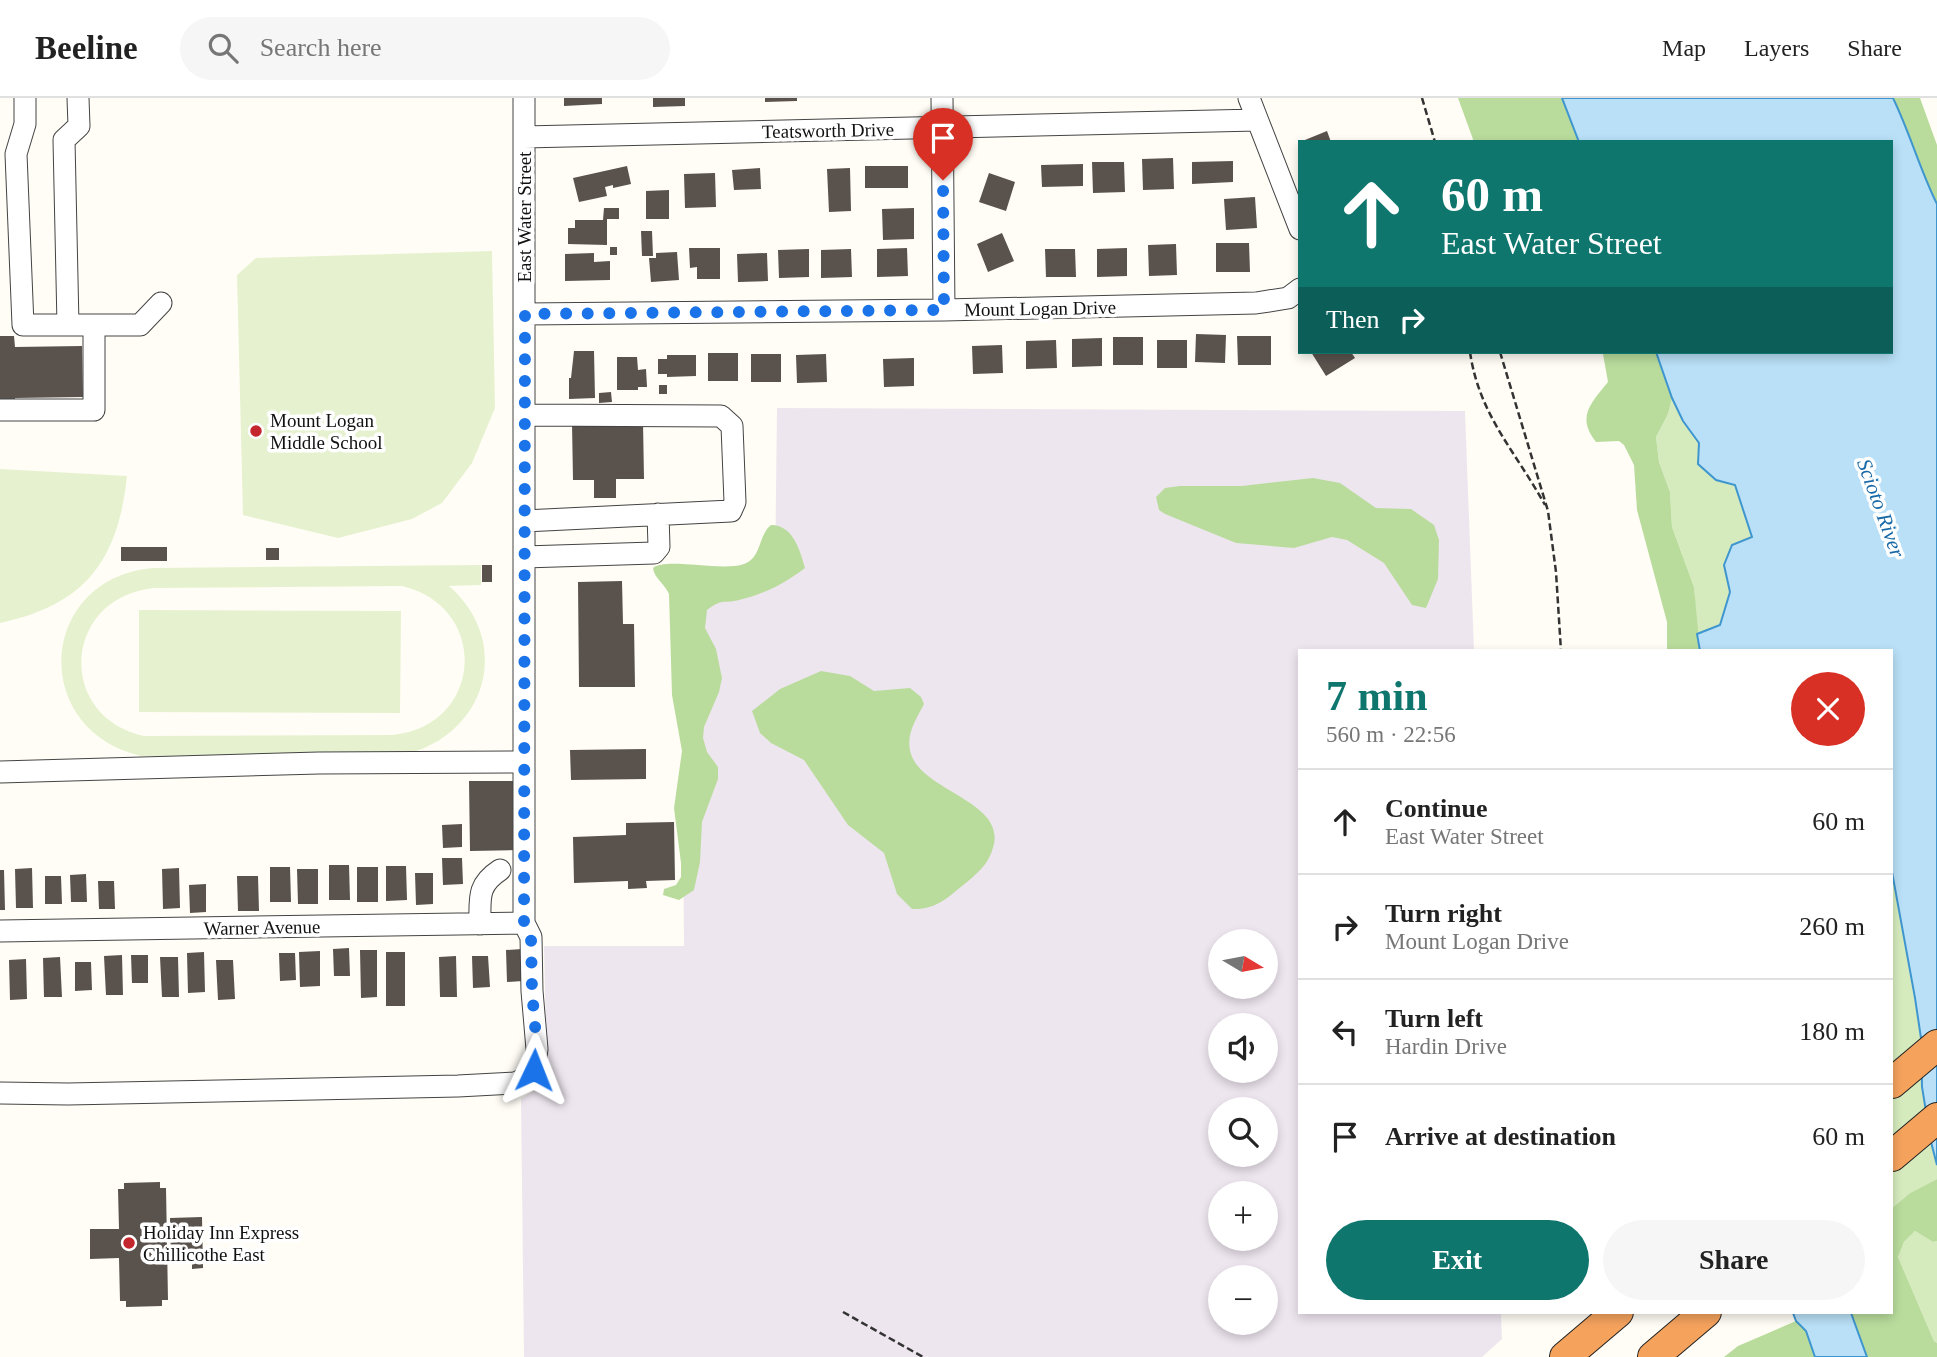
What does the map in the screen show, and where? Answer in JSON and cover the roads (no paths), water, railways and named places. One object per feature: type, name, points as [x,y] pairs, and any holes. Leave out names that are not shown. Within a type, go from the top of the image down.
[{"type":"highway","points":[[1893,1082],[1937,1045]]},
{"type":"highway","points":[[1893,1155],[1937,1118]]},
{"type":"highway","points":[[1653,1357],[1704,1314]]},
{"type":"highway","points":[[1566,1357],[1613,1317]]},
{"type":"street","points":[[25,98],[25,124],[16,154],[23,325],[140,325],[161,303]]},
{"type":"street","points":[[68,325],[64,140],[79,126],[78,98]]},
{"type":"street","name":"East Water Street","points":[[0,1093],[260,1091],[515,1083],[529,1077],[537,1062],[531,937],[524,923],[524,98]]},
{"type":"street","points":[[942,98],[944,310]]},
{"type":"street","points":[[1249,98],[1298,224]]},
{"type":"street","name":"Teatsworth Drive","points":[[524,137],[1257,120]]},
{"type":"street","name":"Mount Logan Drive","points":[[525,314],[944,310],[1265,303],[1288,298],[1298,290]]},
{"type":"street","points":[[0,410],[94,410],[94,325]]},
{"type":"street","points":[[524,521],[731,511],[735,502],[732,426],[721,416],[525,415]]},
{"type":"street","points":[[524,557],[654,554],[659,547],[658,514]]},
{"type":"street","points":[[0,772],[319,763],[524,762]]},
{"type":"street","points":[[480,924],[482,888],[487,879],[500,870]]},
{"type":"street","name":"Warner Avenue","points":[[0,931],[524,923]]},
{"type":"water","name":"Scioto River","points":[[1562,98],[1893,98],[1937,204],[1937,1165],[1922,1087],[1921,1038],[1915,998],[1893,877],[1893,649],[1700,649],[1697,634],[1720,625],[1730,592],[1724,565],[1732,545],[1752,537],[1735,485],[1716,480],[1698,464],[1699,443],[1683,421],[1672,398],[1657,354],[1893,354],[1893,140],[1578,140]]},
{"type":"water","points":[[1793,1314],[1851,1314],[1867,1357],[1815,1357],[1806,1331]]},
{"type":"place","name":"Mount Logan Middle School","points":[[256,431]]},
{"type":"place","name":"Holiday Inn Express Chillicothe East","points":[[129,1243]]}]
